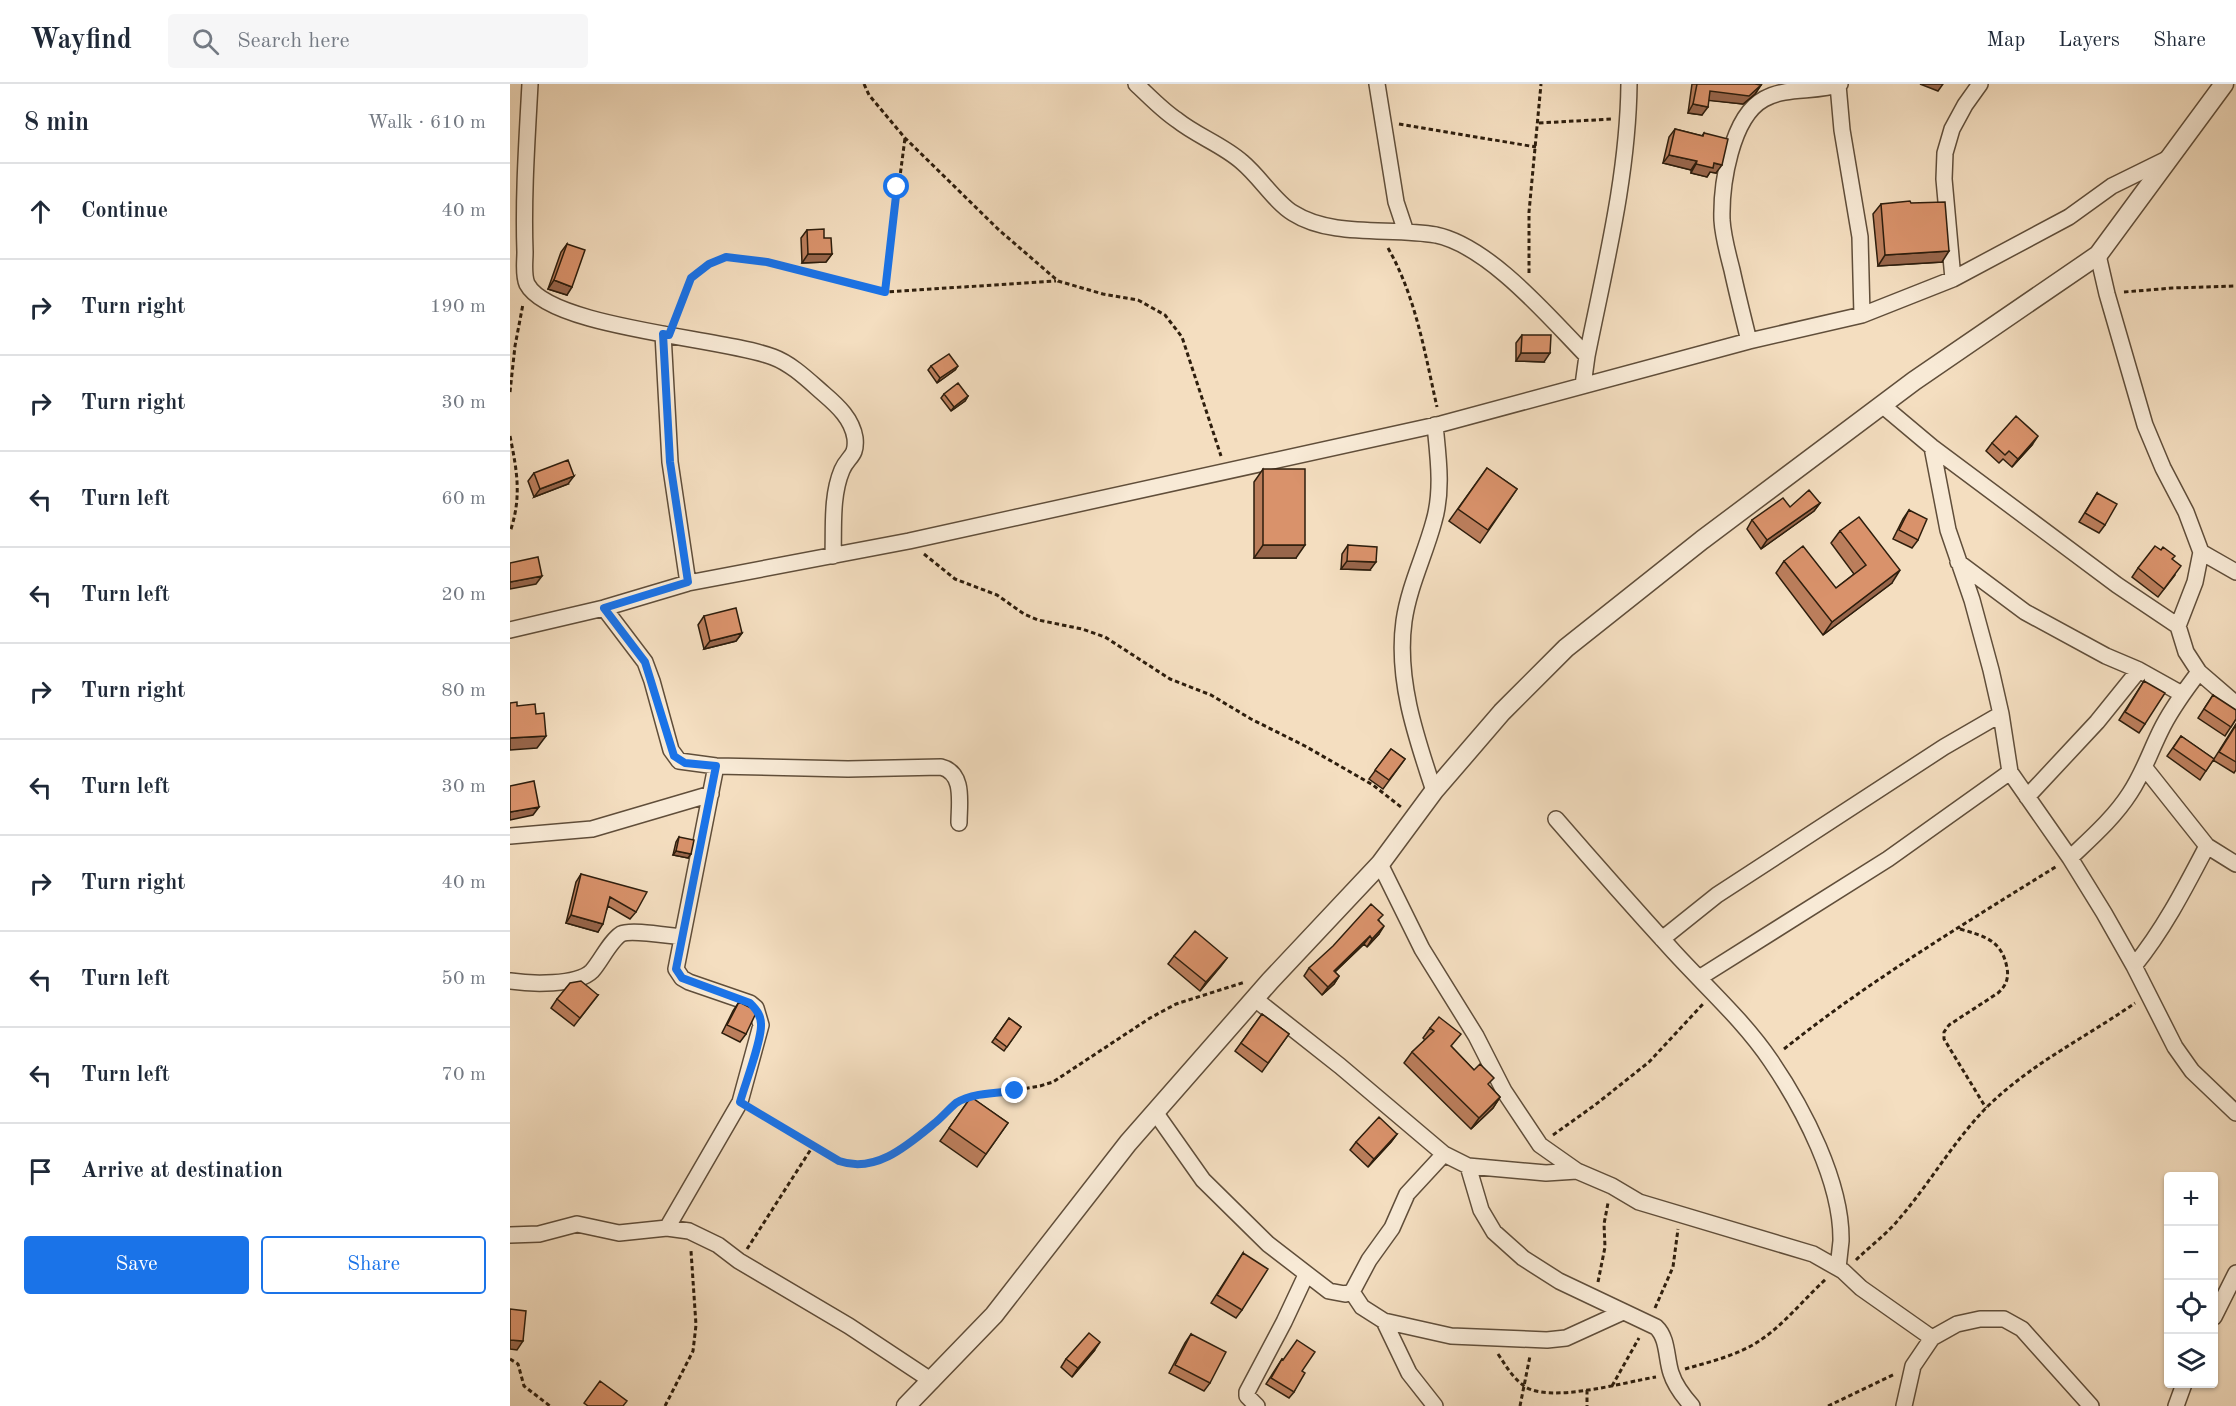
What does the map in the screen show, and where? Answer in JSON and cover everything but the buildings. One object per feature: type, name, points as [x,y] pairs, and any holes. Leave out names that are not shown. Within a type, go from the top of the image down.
[{"type":"street","points":[[530,84],[517,240],[528,284],[546,301],[578,314],[774,357],[794,369],[837,406],[851,424],[855,439],[854,454],[842,469],[834,500],[833,556]]},
{"type":"street","points":[[1136,84],[1176,120],[1239,160],[1260,178],[1277,200],[1293,214],[1322,225],[1438,236],[1460,244],[1481,256],[1526,294],[1587,356]]},
{"type":"street","points":[[1377,84],[1396,202],[1406,232]]},
{"type":"street","points":[[1583,385],[1624,166],[1629,84]]},
{"type":"street","points":[[1953,279],[1944,179],[1945,153],[1952,129],[1980,84]]},
{"type":"street","points":[[906,1406],[994,1315],[1121,1152],[1255,999],[1380,864],[1434,791],[1502,712],[1566,648],[1702,540],[1914,381],[2098,255],[2224,84]]},
{"type":"street","points":[[1749,341],[1726,249],[1722,221],[1724,190],[1733,141],[1743,118],[1754,106],[1766,98],[1791,91],[1839,85],[1842,130],[1860,237],[1862,315]]},
{"type":"street","points":[[510,630],[604,608],[688,582],[909,541],[1438,424],[1749,341],[1862,315],[1953,279],[2069,218],[2112,186],[2171,157]]},
{"type":"street","points":[[2098,255],[2145,425],[2163,468],[2186,512],[2201,552],[2194,582],[2178,626],[2186,652],[2199,672],[2236,704]]},
{"type":"street","points":[[666,335],[670,462],[688,582]]},
{"type":"street","points":[[1882,405],[1932,447],[2117,585],[2178,626]]},
{"type":"street","points":[[1434,791],[1420,749],[1403,670],[1404,622],[1414,577],[1435,519],[1438,489],[1438,424]]},
{"type":"street","points":[[1932,447],[1948,530],[1983,638],[2001,714],[2010,772],[2070,858],[2134,966],[2180,1055],[2192,1071],[2236,1113]]},
{"type":"street","points":[[2201,552],[2236,572]]},
{"type":"street","points":[[1958,562],[2025,612],[2182,694]]},
{"type":"street","points":[[604,608],[645,662],[674,756],[685,763],[716,766],[848,769],[941,767],[948,769],[956,776],[958,823]]},
{"type":"street","points":[[2027,797],[2097,723],[2139,670]]},
{"type":"street","points":[[2070,858],[2111,818],[2129,795],[2145,768],[2162,727],[2182,694],[2199,672]]},
{"type":"street","points":[[1662,939],[1717,895],[1944,747],[2001,714]]},
{"type":"street","points":[[667,1228],[740,1102],[760,1032],[760,1017],[756,1008],[750,1003],[682,978],[676,969],[716,766]]},
{"type":"street","points":[[2145,768],[2207,846],[2236,864]]},
{"type":"street","points":[[1699,978],[1888,859],[2010,772]]},
{"type":"street","points":[[510,836],[592,829],[711,794]]},
{"type":"street","points":[[1556,819],[1770,1060],[1805,1119],[1823,1156],[1839,1221],[1841,1270]]},
{"type":"street","points":[[2134,966],[2174,910],[2207,846]]},
{"type":"street","points":[[1380,864],[1422,949],[1476,1036],[1504,1091],[1540,1145],[1577,1171],[1612,1186],[1639,1202],[1813,1254],[1841,1270],[1932,1338]]},
{"type":"street","points":[[510,981],[531,983],[581,978],[590,972],[619,937],[627,932],[682,937]]},
{"type":"street","points":[[1255,999],[1340,1066],[1444,1154],[1468,1166],[1546,1173],[1577,1171]]},
{"type":"street","points":[[1155,1112],[1203,1180],[1268,1245],[1329,1291],[1345,1294],[1352,1292],[1369,1260],[1392,1228],[1407,1194],[1444,1154]]},
{"type":"street","points":[[1468,1166],[1481,1210],[1494,1232],[1522,1258],[1559,1281],[1661,1332],[1671,1374],[1680,1393],[1692,1406]]},
{"type":"street","points":[[510,1235],[539,1234],[577,1224],[619,1233],[667,1228],[689,1231],[718,1245],[739,1261],[849,1326],[932,1381]]},
{"type":"street","points":[[2218,1309],[2236,1272]]},
{"type":"street","points":[[1257,1406],[1247,1396],[1247,1392],[1306,1275]]},
{"type":"street","points":[[1352,1292],[1362,1307],[1384,1321],[1451,1336],[1566,1338],[1623,1312]]},
{"type":"street","points":[[1904,1406],[1913,1366],[1932,1338],[1957,1324],[1980,1319],[2004,1319],[2013,1322],[2032,1339],[2091,1406]]},
{"type":"street","points":[[1384,1321],[1409,1373],[1436,1406]]},
{"type":"street","points":[[2176,1406],[2182,1388]]},
{"type":"path","points":[[864,84],[869,95],[905,138],[999,230],[1058,281]]},
{"type":"path","points":[[1526,294],[1530,269],[1529,212],[1541,84]]},
{"type":"path","points":[[1539,123],[1602,118],[1628,120]]},
{"type":"path","points":[[1382,122],[1475,135],[1536,147]]},
{"type":"path","points":[[885,292],[905,138]]},
{"type":"path","points":[[1378,231],[1400,269],[1417,320],[1438,424]]},
{"type":"path","points":[[666,335],[691,278],[709,264],[726,257],[767,262],[885,292],[1058,281],[1103,294],[1138,300],[1165,315],[1182,337],[1226,472]]},
{"type":"path","points":[[510,392],[515,346],[528,284]]},
{"type":"path","points":[[2107,294],[2172,288],[2236,286]]},
{"type":"path","points":[[510,436],[518,478],[517,511],[510,532]]},
{"type":"path","points":[[510,498],[518,496]]},
{"type":"path","points":[[909,541],[955,579],[997,595],[1024,614],[1038,620],[1082,628],[1105,637],[1170,680],[1211,695],[1373,785],[1414,818]]},
{"type":"path","points":[[1770,1060],[1847,1001],[2070,858]]},
{"type":"path","points":[[1959,928],[1975,933],[1998,945],[2005,957],[2008,973],[2004,988],[1949,1024],[1944,1032],[1944,1039],[1986,1108]]},
{"type":"path","points":[[740,1102],[813,1146],[848,1164],[867,1165],[895,1153],[966,1098],[1053,1082],[1150,1018],[1176,1004],[1279,974]]},
{"type":"path","points":[[1540,1145],[1595,1106],[1649,1062],[1713,994]]},
{"type":"path","points":[[1481,1337],[1493,1347],[1510,1374],[1525,1386],[1536,1392],[1555,1393],[1612,1386],[1671,1374],[1755,1344],[1768,1336],[1897,1222],[1927,1184],[1954,1144],[1986,1108],[2019,1077],[2149,994]]},
{"type":"path","points":[[739,1261],[813,1146]]},
{"type":"path","points":[[1594,1299],[1603,1265],[1604,1224],[1612,1186]]},
{"type":"path","points":[[1612,1386],[1620,1368],[1648,1324],[1673,1267],[1680,1214]]},
{"type":"path","points":[[665,1406],[693,1351],[696,1325],[689,1231]]},
{"type":"path","points":[[1520,1406],[1532,1339]]},
{"type":"path","points":[[510,1359],[518,1365],[524,1386],[550,1406]]},
{"type":"path","points":[[1828,1406],[1913,1366]]},
{"type":"path","points":[[1587,1390],[1587,1406]]},
{"type":"route","points":[[897,187],[885,292],[767,262],[726,257],[709,264],[691,278],[669,335],[663,334],[670,462],[688,582],[604,608],[645,662],[674,756],[685,763],[716,766],[676,969],[682,978],[750,1003],[756,1008],[760,1017],[760,1032],[740,1102],[839,1161],[857,1166],[877,1162],[895,1153],[966,1098],[1015,1091]]}]
